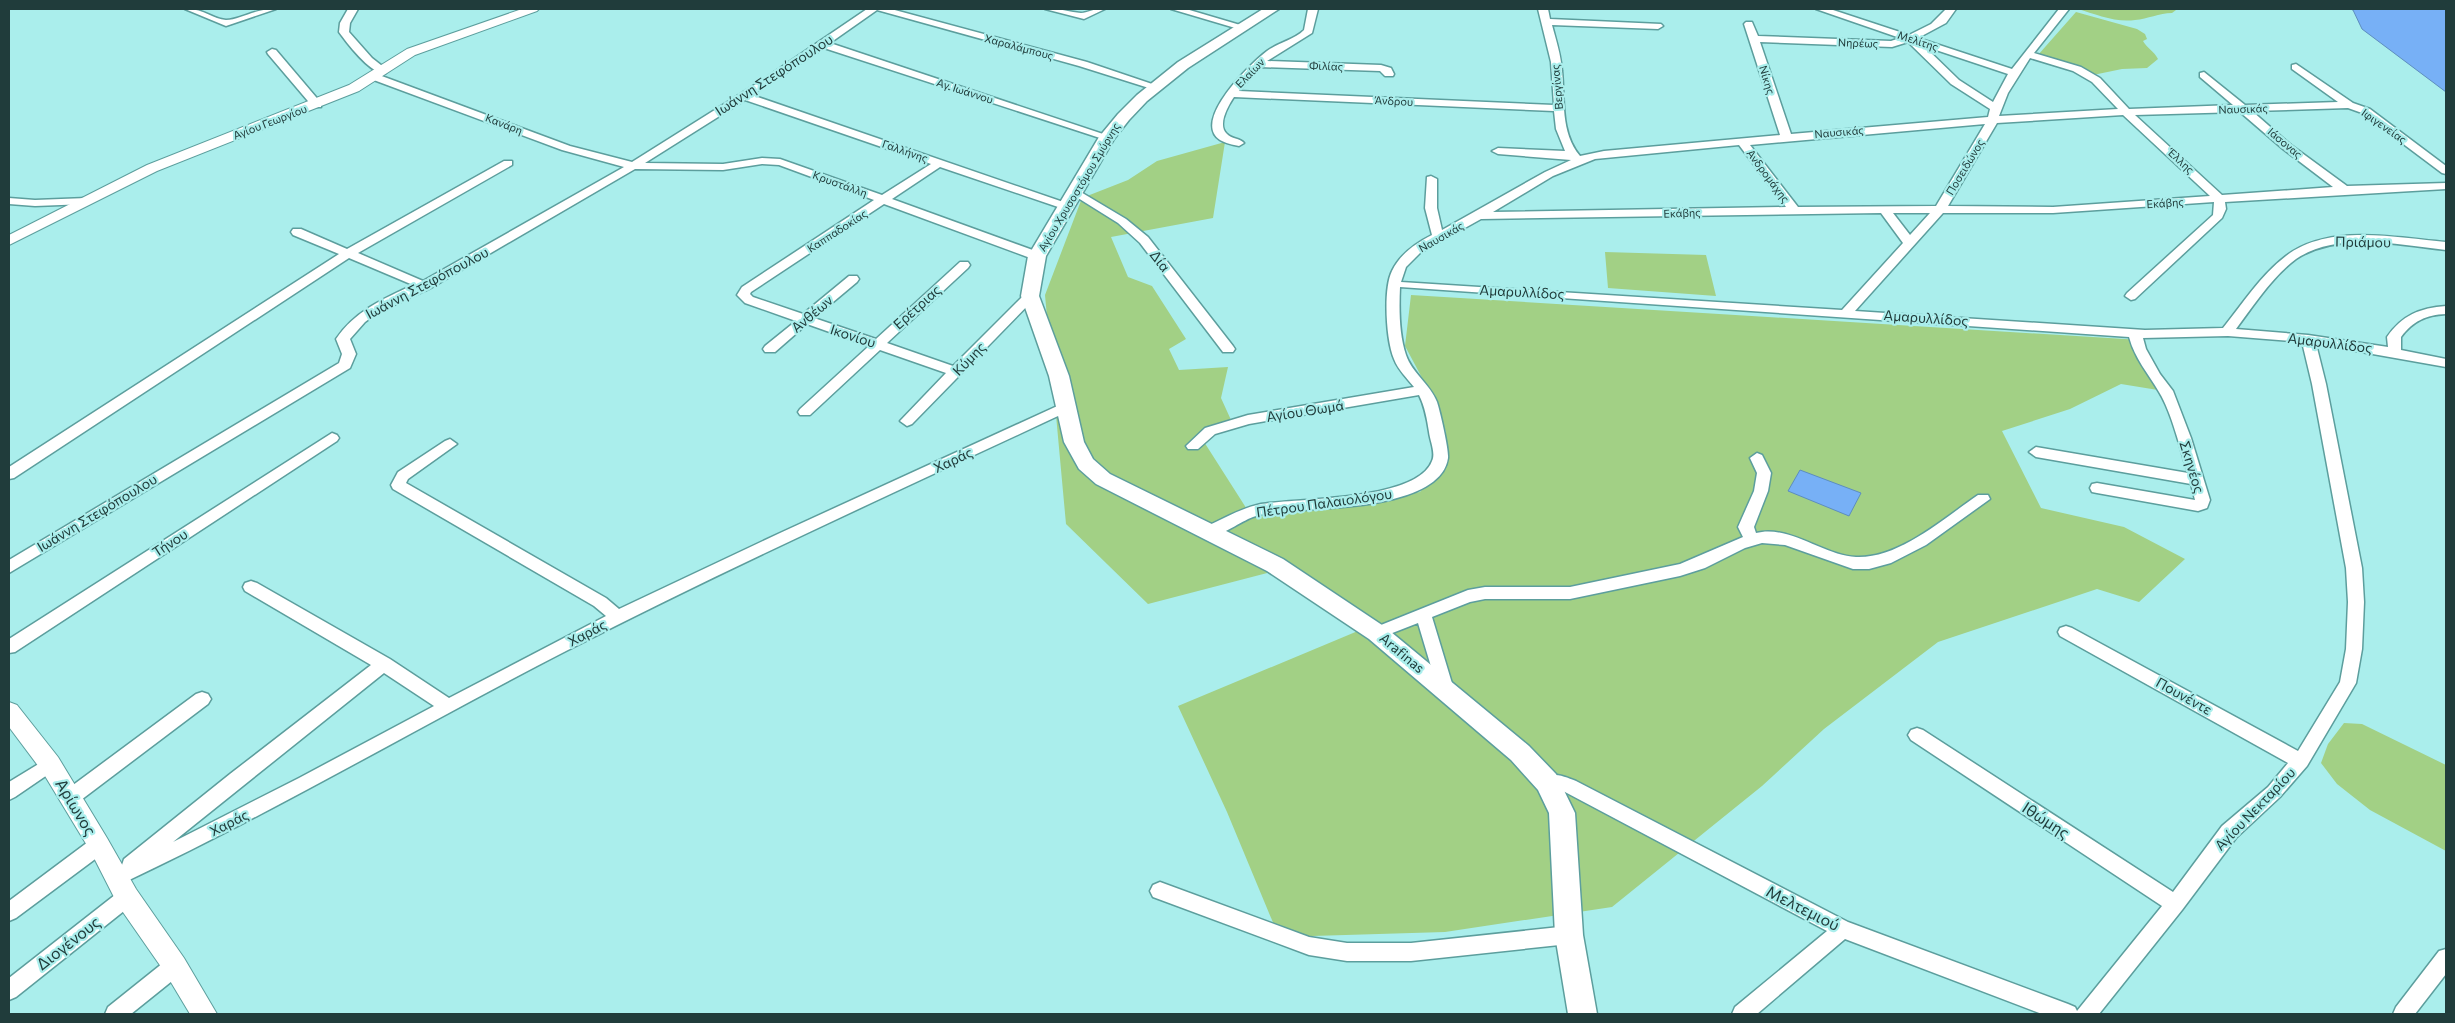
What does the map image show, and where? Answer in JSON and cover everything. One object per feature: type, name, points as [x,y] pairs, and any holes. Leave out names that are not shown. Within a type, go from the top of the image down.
[{"type":"main road","name":"Αγίου Χρυσοστόμου Σμύρνης","points":[[1066,406],[1059,376],[1030,296],[1037,256],[1074,191],[1107,137],[1120,120],[1156,87],[1182,67],[1272,9]]},
{"type":"main road","name":"Arafinas","points":[[1066,406],[1076,448],[1086,464],[1096,474],[1210,530],[1275,566],[1377,633],[1520,753],[1547,782],[1562,814],[1569,935],[1583,1014]]},
{"type":"street","points":[[190,9],[224,23],[271,9]]},
{"type":"street","name":"Κανάρη","points":[[353,9],[345,23],[344,32],[378,74],[566,148],[635,166]]},
{"type":"street","name":"Αγίου Γεωργίου","points":[[9,241],[162,164],[317,104],[378,74],[396,60],[436,42],[533,9]]},
{"type":"street","name":"Ιωάννη Στεφόπουλου","points":[[9,568],[345,365],[349,354],[343,339],[347,331],[367,314],[425,286],[635,166],[744,96],[873,9]]},
{"type":"street","name":"Χαραλάμπους","points":[[881,9],[1074,62],[1156,87]]},
{"type":"street","points":[[1050,9],[1084,16],[1100,9]]},
{"type":"street","points":[[1176,9],[1242,27]]},
{"type":"street","name":"Ελαίων","points":[[1239,143],[1223,139],[1215,125],[1231,94],[1259,64],[1282,45],[1306,34],[1311,28],[1313,9]]},
{"type":"street","name":"Βεργίνας","points":[[1543,9],[1557,70],[1558,108],[1563,140],[1575,158]]},
{"type":"street","name":"Μελίτης","points":[[1823,9],[2014,73]]},
{"type":"street","name":"Νηρέως","points":[[1754,39],[1890,44],[1911,39],[1947,16],[1951,9]]},
{"type":"street","name":"Ποσειδώνος","points":[[1847,312],[1941,208],[1993,120],[1994,107],[2014,73],[2064,9]]},
{"type":"street","points":[[1546,22],[1658,26]]},
{"type":"street","name":"Νίκης","points":[[1748,24],[1786,137]]},
{"type":"street","points":[[1911,39],[1955,82],[1994,107]]},
{"type":"street","name":"Αγ. Ιωάννου","points":[[822,44],[1107,137]]},
{"type":"street","points":[[272,52],[317,104]]},
{"type":"street","name":"Έλλης","points":[[2029,55],[2089,75],[2219,198]]},
{"type":"street","name":"Φιλίας","points":[[1259,64],[1381,68],[1387,70],[1389,74]]},
{"type":"street","name":"Ιφιγενείας","points":[[2296,67],[2349,105],[2366,111],[2446,170]]},
{"type":"street","name":"Ιάσονας","points":[[2204,75],[2246,109],[2287,147],[2344,190]]},
{"type":"street","name":"Άνδρου","points":[[1231,94],[1558,108]]},
{"type":"street","name":"Γαλλήνης","points":[[744,96],[1065,206]]},
{"type":"street","name":"Ναυσικάς","points":[[1397,272],[1409,257],[1438,236],[1479,216],[1575,158],[1786,137],[1993,120],[2126,112],[2349,105]]},
{"type":"street","name":"Ανδρομάχης","points":[[1742,142],[1794,210]]},
{"type":"street","points":[[1498,151],[1575,158]]},
{"type":"street","name":"Κρυστάλλη","points":[[635,166],[672,168],[723,166],[762,161],[780,162],[1037,256]]},
{"type":"street","points":[[9,474],[349,253],[508,163]]},
{"type":"street","name":"Καππαδοκίας","points":[[749,300],[743,297],[746,290],[884,201],[939,163]]},
{"type":"street","points":[[1431,179],[1431,208],[1438,236]]},
{"type":"street","name":"Εκάβης","points":[[1479,216],[1941,208],[2053,210],[2344,190],[2446,186]]},
{"type":"street","name":"Δία","points":[[1074,191],[1122,221],[1144,240],[1228,348]]},
{"type":"street","points":[[2131,296],[2218,216],[2220,209],[2219,198]]},
{"type":"street","points":[[9,201],[35,203],[87,201]]},
{"type":"street","points":[[1884,209],[1910,244]]},
{"type":"street","points":[[296,232],[425,286]]},
{"type":"street","name":"Πριάμου","points":[[2227,332],[2264,287],[2292,257],[2309,247],[2328,242],[2351,240],[2446,246]]},
{"type":"street","name":"Ερέτριας","points":[[805,412],[877,343],[964,265]]},
{"type":"street","points":[[1394,304],[1403,294],[1405,280],[1397,272]]},
{"type":"street","points":[[1394,304],[1397,272]]},
{"type":"street","name":"Ανθέων","points":[[770,349],[853,279]]},
{"type":"street","name":"Αμαρυλλίδος","points":[[1404,285],[1847,312],[2135,333],[2227,332],[2308,339],[2395,352],[2446,363]]},
{"type":"street","name":"Κύμης","points":[[908,422],[1030,296]]},
{"type":"street","name":"Ικονίου","points":[[749,300],[957,372]]},
{"type":"street","name":"Πέτρου Παλαιολόγου","points":[[1210,530],[1257,510],[1366,498],[1400,492],[1424,482],[1438,466],[1442,452],[1437,437],[1433,408],[1423,390],[1400,358],[1394,304]]},
{"type":"street","points":[[2395,352],[2394,337],[2409,319],[2427,311],[2446,310]]},
{"type":"street","name":"Σκηνέος","points":[[2097,488],[2198,506],[2202,504],[2203,500],[2166,392],[2154,376],[2140,349],[2135,333]]},
{"type":"street","name":"Αγίου Νεκταρίου","points":[[2086,1014],[2175,904],[2229,832],[2274,792],[2301,761],[2348,683],[2354,649],[2356,602],[2354,568],[2316,369],[2308,339]]},
{"type":"street","name":"Αγίου Θωμά","points":[[1193,446],[1210,432],[1248,420],[1423,390]]},
{"type":"street","name":"Χαράς","points":[[116,876],[169,853],[274,800],[618,617],[1066,406]]},
{"type":"street","name":"Τήνου","points":[[9,647],[332,438]]},
{"type":"street","points":[[450,444],[403,476],[398,484],[600,602],[618,617]]},
{"type":"street","points":[[2036,452],[2197,480]]},
{"type":"street","points":[[1752,540],[1746,527],[1748,517],[1761,491],[1764,474],[1757,458]]},
{"type":"street","points":[[1377,633],[1468,596],[1485,593],[1570,593],[1680,570],[1699,564],[1752,540],[1777,538],[1853,563],[1864,565],[1877,563],[1912,546],[1983,499]]},
{"type":"street","points":[[251,587],[384,664],[448,706]]},
{"type":"street","points":[[1423,614],[1446,690]]},
{"type":"street","name":"Πουνέντε","points":[[2066,632],[2301,761]]},
{"type":"street","points":[[116,876],[236,779],[384,664]]},
{"type":"street","points":[[71,797],[202,699]]},
{"type":"street","name":"Αρίωνος","points":[[13,723],[50,764],[99,845],[131,903],[175,966],[204,1014]]},
{"type":"street","name":"Ιθώμης","points":[[1917,735],[2175,904]]},
{"type":"street","points":[[9,792],[50,764]]},
{"type":"street","name":"Μελτεμιού","points":[[1547,782],[1558,782],[1570,786],[1842,929],[2068,1014]]},
{"type":"street","points":[[9,912],[99,845]]},
{"type":"street","points":[[1160,891],[1309,946],[1347,952],[1411,952],[1569,935]]},
{"type":"street","name":"Διογένους","points":[[9,990],[131,903]]},
{"type":"street","points":[[1742,1014],[1831,941],[1842,929]]},
{"type":"street","points":[[2403,1014],[2446,958]]},
{"type":"street","points":[[115,1014],[175,966]]},
{"type":"green space","points":[[2078,9],[2176,10],[2172,13],[2128,21]]},
{"type":"green space","points":[[2076,12],[2137,29],[2145,34],[2147,39],[2143,41],[2158,59],[2147,68],[2122,69],[2093,75],[2038,55]]},
{"type":"green space","points":[[1225,142],[1213,218],[1111,237],[1128,277],[1152,286],[1186,339],[1169,349],[1179,370],[1228,367],[1221,398],[1231,420],[1199,434],[1250,514],[1420,492],[1444,461],[1446,432],[1436,404],[1405,346],[1411,295],[2141,340],[2164,391],[2121,384],[2070,409],[2002,431],[2041,508],[2124,527],[2185,559],[2139,602],[2097,589],[1938,642],[1824,729],[1762,786],[1612,907],[1445,932],[1279,937],[1227,812],[1178,706],[1377,623],[1283,569],[1148,604],[1066,524],[1045,295],[1082,198],[1128,180],[1157,161]]},
{"type":"green space","points":[[1605,252],[1706,255],[1716,296],[1608,288]]},
{"type":"green space","points":[[2344,723],[2362,724],[2446,765],[2446,851],[2370,810],[2337,784],[2321,763],[2328,744]]},
{"type":"water","points":[[2350,9],[2446,9],[2446,92],[2362,29],[2353,10]]},
{"type":"water","points":[[1800,470],[1861,493],[1849,516],[1788,491]]}]
